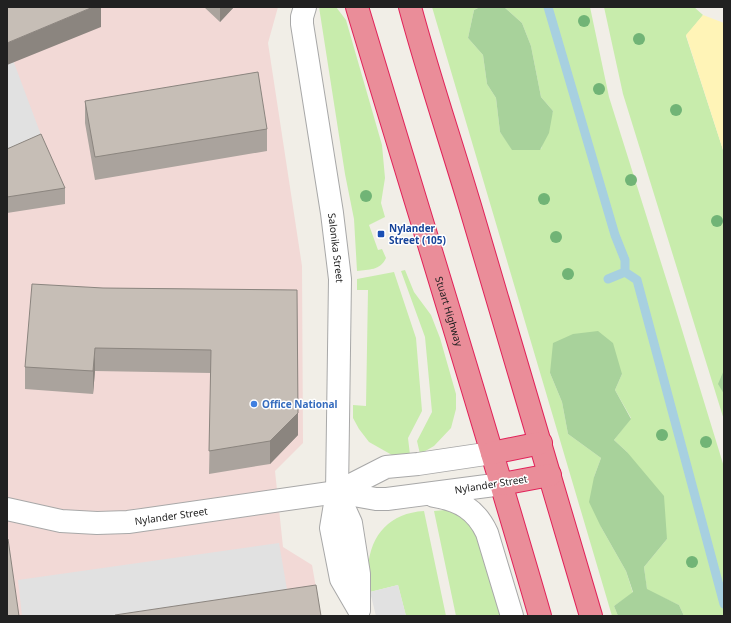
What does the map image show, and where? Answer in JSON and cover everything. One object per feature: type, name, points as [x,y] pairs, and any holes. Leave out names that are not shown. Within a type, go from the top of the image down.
[{"type":"highway","name":"Stuart Highway","points":[[357,7],[421,222],[502,484],[540,616]]},
{"type":"highway","points":[[410,7],[432,88],[470,206],[591,616]]},
{"type":"highway","points":[[492,453],[541,443]]},
{"type":"highway","name":"Nylander Street","points":[[502,484],[550,475]]},
{"type":"street","name":"Salonika Street","points":[[305,7],[302,17],[303,32],[332,213],[340,279],[336,492],[351,523],[359,574],[359,613]]},
{"type":"street","name":"Nylander Street","points":[[336,492],[386,467],[418,464],[492,453]]},
{"type":"street","name":"Nylander Street","points":[[7,509],[61,521],[97,523],[128,522],[336,492],[376,499],[387,499],[502,484]]},
{"type":"street","points":[[426,494],[444,497],[463,505],[482,522],[487,533],[512,616]]},
{"type":"shaded area","points":[[7,7],[278,7],[268,43],[302,266],[303,443],[275,471],[283,547],[312,565],[321,616],[7,616]]},
{"type":"shaded area","points":[[7,44],[44,143],[7,157]]},
{"type":"shaded area","points":[[279,543],[289,601],[197,616],[22,616],[18,580]]},
{"type":"shaded area","points":[[398,585],[406,616],[376,616],[370,592]]},
{"type":"green space","points":[[319,7],[336,7],[346,20],[382,145],[385,178],[381,203],[385,217],[369,225],[378,250],[382,249],[386,258],[381,265],[370,269],[357,271],[354,219],[345,174]]},
{"type":"green space","points":[[432,7],[480,7],[474,10],[468,38],[483,55],[487,84],[496,98],[500,132],[513,150],[541,149],[553,111],[541,97],[531,46],[522,23],[504,7],[590,7],[609,97],[724,467],[724,616],[684,616],[679,605],[647,590],[644,567],[667,539],[627,452],[614,440],[631,418],[615,390],[622,374],[550,373],[562,402],[568,434],[601,458],[594,477],[601,527],[626,571],[633,593],[614,606],[618,616],[612,616]]},
{"type":"green space","points":[[480,7],[504,7],[522,23],[531,46],[541,97],[553,111],[549,133],[540,150],[512,150],[500,132],[496,98],[487,84],[483,55],[468,38],[474,10]]},
{"type":"green space","points":[[604,7],[694,7],[703,15],[686,36],[724,153],[724,420],[623,94]]},
{"type":"green space","points":[[405,270],[414,292],[431,315],[440,338],[456,394],[456,409],[451,428],[434,446],[420,454],[417,441],[432,412],[425,337],[401,271]]},
{"type":"green space","points":[[394,272],[416,338],[422,411],[408,438],[410,455],[392,455],[369,442],[353,418],[353,405],[366,406],[368,290],[357,290],[357,279]]},
{"type":"green space","points":[[598,331],[613,343],[622,374],[615,390],[631,419],[614,440],[627,452],[664,496],[667,539],[644,567],[647,589],[679,605],[684,616],[618,616],[614,606],[633,592],[626,571],[601,527],[589,502],[594,477],[601,458],[568,434],[562,402],[550,373],[553,343],[573,334]]},
{"type":"green space","points":[[724,370],[724,394],[718,384]]},
{"type":"green space","points":[[445,510],[457,512],[477,531],[504,616],[456,616],[434,511]]},
{"type":"green space","points":[[424,511],[446,616],[406,616],[398,585],[370,592],[368,567],[373,545],[378,535],[384,527],[401,516]]},
{"type":"sand","points":[[703,15],[724,23],[724,153],[686,35]]},
{"type":"building","points":[[7,7],[93,7],[7,43]]},
{"type":"building","points":[[258,72],[267,129],[95,157],[85,101]]},
{"type":"building","points":[[41,134],[65,188],[7,197],[7,149]]},
{"type":"building","points":[[32,284],[103,288],[297,290],[298,413],[270,441],[209,451],[211,350],[95,348],[93,371],[25,367]]},
{"type":"building","points":[[8,539],[19,616],[7,616]]},
{"type":"building","points":[[316,585],[321,616],[115,616],[115,615]]},
{"type":"waterway","points":[[548,7],[615,235],[625,260],[625,272],[608,279]]},
{"type":"waterway","points":[[625,272],[637,280],[724,604]]},
{"type":"place","name":"Nylander Street (105)","points":[[381,234]]},
{"type":"place","name":"Office National","points":[[254,404]]}]
